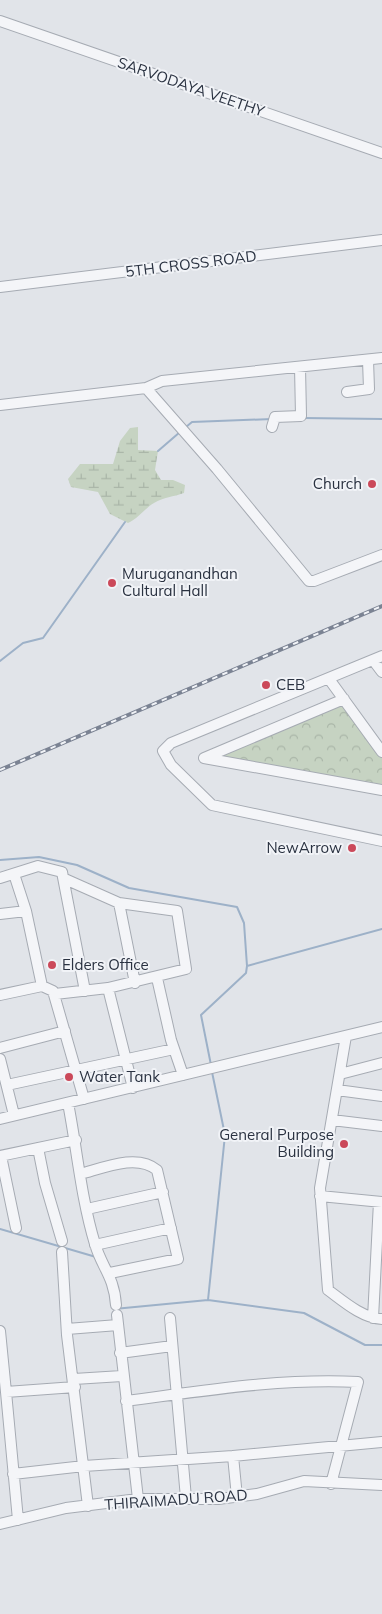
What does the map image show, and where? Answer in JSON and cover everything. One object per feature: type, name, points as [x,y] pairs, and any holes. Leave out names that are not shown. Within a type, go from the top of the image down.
[{"type":"street","name":"SARVODAYA VEETHY","points":[[0,21],[382,153]]},
{"type":"street","name":"5TH CROSS ROAD","points":[[0,287],[382,240]]},
{"type":"street","points":[[0,404],[146,388],[162,381],[382,358]]},
{"type":"street","points":[[347,392],[369,389],[368,360]]},
{"type":"street","points":[[272,426],[275,417],[301,416],[300,367]]},
{"type":"street","points":[[146,388],[217,469],[309,581],[382,555]]},
{"type":"street","points":[[382,672],[378,658],[171,743],[163,751],[171,765],[212,805],[382,841]]},
{"type":"street","points":[[329,678],[382,752]]},
{"type":"street","points":[[344,699],[204,758],[382,790]]},
{"type":"street","points":[[0,878],[38,866],[62,872],[65,879],[85,991]]},
{"type":"street","points":[[14,874],[26,910],[42,986]]},
{"type":"street","points":[[0,995],[42,986],[55,994],[108,988],[157,978],[186,969],[177,911],[119,903],[65,879]]},
{"type":"street","points":[[119,903],[135,983]]},
{"type":"street","points":[[0,914],[26,910]]},
{"type":"street","points":[[157,978],[174,1049],[183,1076]]},
{"type":"street","points":[[108,988],[133,1088]]},
{"type":"street","points":[[55,994],[84,1099]]},
{"type":"street","points":[[0,1118],[133,1088],[382,1027]]},
{"type":"street","points":[[0,1048],[65,1031]]},
{"type":"street","points":[[320,1196],[380,1202],[377,1318],[348,1305],[328,1290],[320,1196],[320,1188],[346,1036]]},
{"type":"street","points":[[7,1086],[126,1058],[174,1049]]},
{"type":"street","points":[[340,1074],[382,1063]]},
{"type":"street","points":[[1,1064],[14,1115]]},
{"type":"street","points":[[337,1090],[382,1096]]},
{"type":"street","points":[[68,1103],[95,1246],[110,1273],[115,1288],[122,1376],[138,1499]]},
{"type":"street","points":[[332,1120],[382,1126]]},
{"type":"street","points":[[16,1228],[5,1193],[0,1156],[76,1140]]},
{"type":"street","points":[[38,1148],[45,1183],[62,1246],[67,1329],[88,1506]]},
{"type":"street","points":[[81,1174],[120,1164],[134,1163],[151,1165],[157,1170],[178,1260],[110,1273]]},
{"type":"street","points":[[87,1209],[163,1192]]},
{"type":"street","points":[[95,1246],[171,1228]]},
{"type":"street","points":[[67,1329],[117,1315]]},
{"type":"street","points":[[170,1318],[186,1498]]},
{"type":"street","points":[[0,1331],[18,1520]]},
{"type":"street","points":[[120,1352],[172,1346]]},
{"type":"street","points":[[6,1392],[122,1376]]},
{"type":"street","points":[[126,1401],[311,1380],[358,1382],[331,1484]]},
{"type":"street","points":[[13,1474],[84,1466],[233,1456],[382,1442]]},
{"type":"street","points":[[233,1456],[237,1497]]},
{"type":"street","name":"THIRAIMADU ROAD","points":[[0,1524],[66,1508],[138,1499],[218,1499],[237,1497],[257,1494],[304,1481],[331,1484],[382,1484]]},
{"type":"green space","points":[[138,427],[138,450],[158,451],[155,470],[161,480],[173,480],[185,485],[184,493],[165,498],[150,505],[128,523],[110,514],[98,492],[71,487],[68,479],[80,464],[113,464],[120,441],[130,428]]},
{"type":"green space","points":[[345,704],[382,754],[382,785],[216,756]]},
{"type":"waterway","points":[[304,418],[382,419]]},
{"type":"waterway","points":[[186,427],[192,422],[272,419]]},
{"type":"waterway","points":[[158,451],[180,432]]},
{"type":"waterway","points":[[0,661],[23,643],[43,638],[125,522]]},
{"type":"waterway","points":[[0,860],[39,857],[77,865],[129,888],[237,907],[244,923],[247,966],[382,929]]},
{"type":"waterway","points":[[211,1065],[201,1015],[246,973],[247,966]]},
{"type":"waterway","points":[[212,1072],[225,1135],[208,1300],[304,1313],[365,1345],[382,1345]]},
{"type":"waterway","points":[[0,1229],[96,1257]]},
{"type":"waterway","points":[[114,1309],[208,1300]]},
{"type":"railway","points":[[0,770],[382,606]]},
{"type":"place","name":"Church","points":[[372,484]]},
{"type":"place","name":"Muruganandhan Cultural Hall","points":[[112,583]]},
{"type":"place","name":"CEB","points":[[266,685]]},
{"type":"place","name":"NewArrow","points":[[352,848]]},
{"type":"place","name":"Elders Office","points":[[52,965]]},
{"type":"place","name":"Water Tank","points":[[69,1077]]},
{"type":"place","name":"General Purpose Building","points":[[344,1144]]}]
